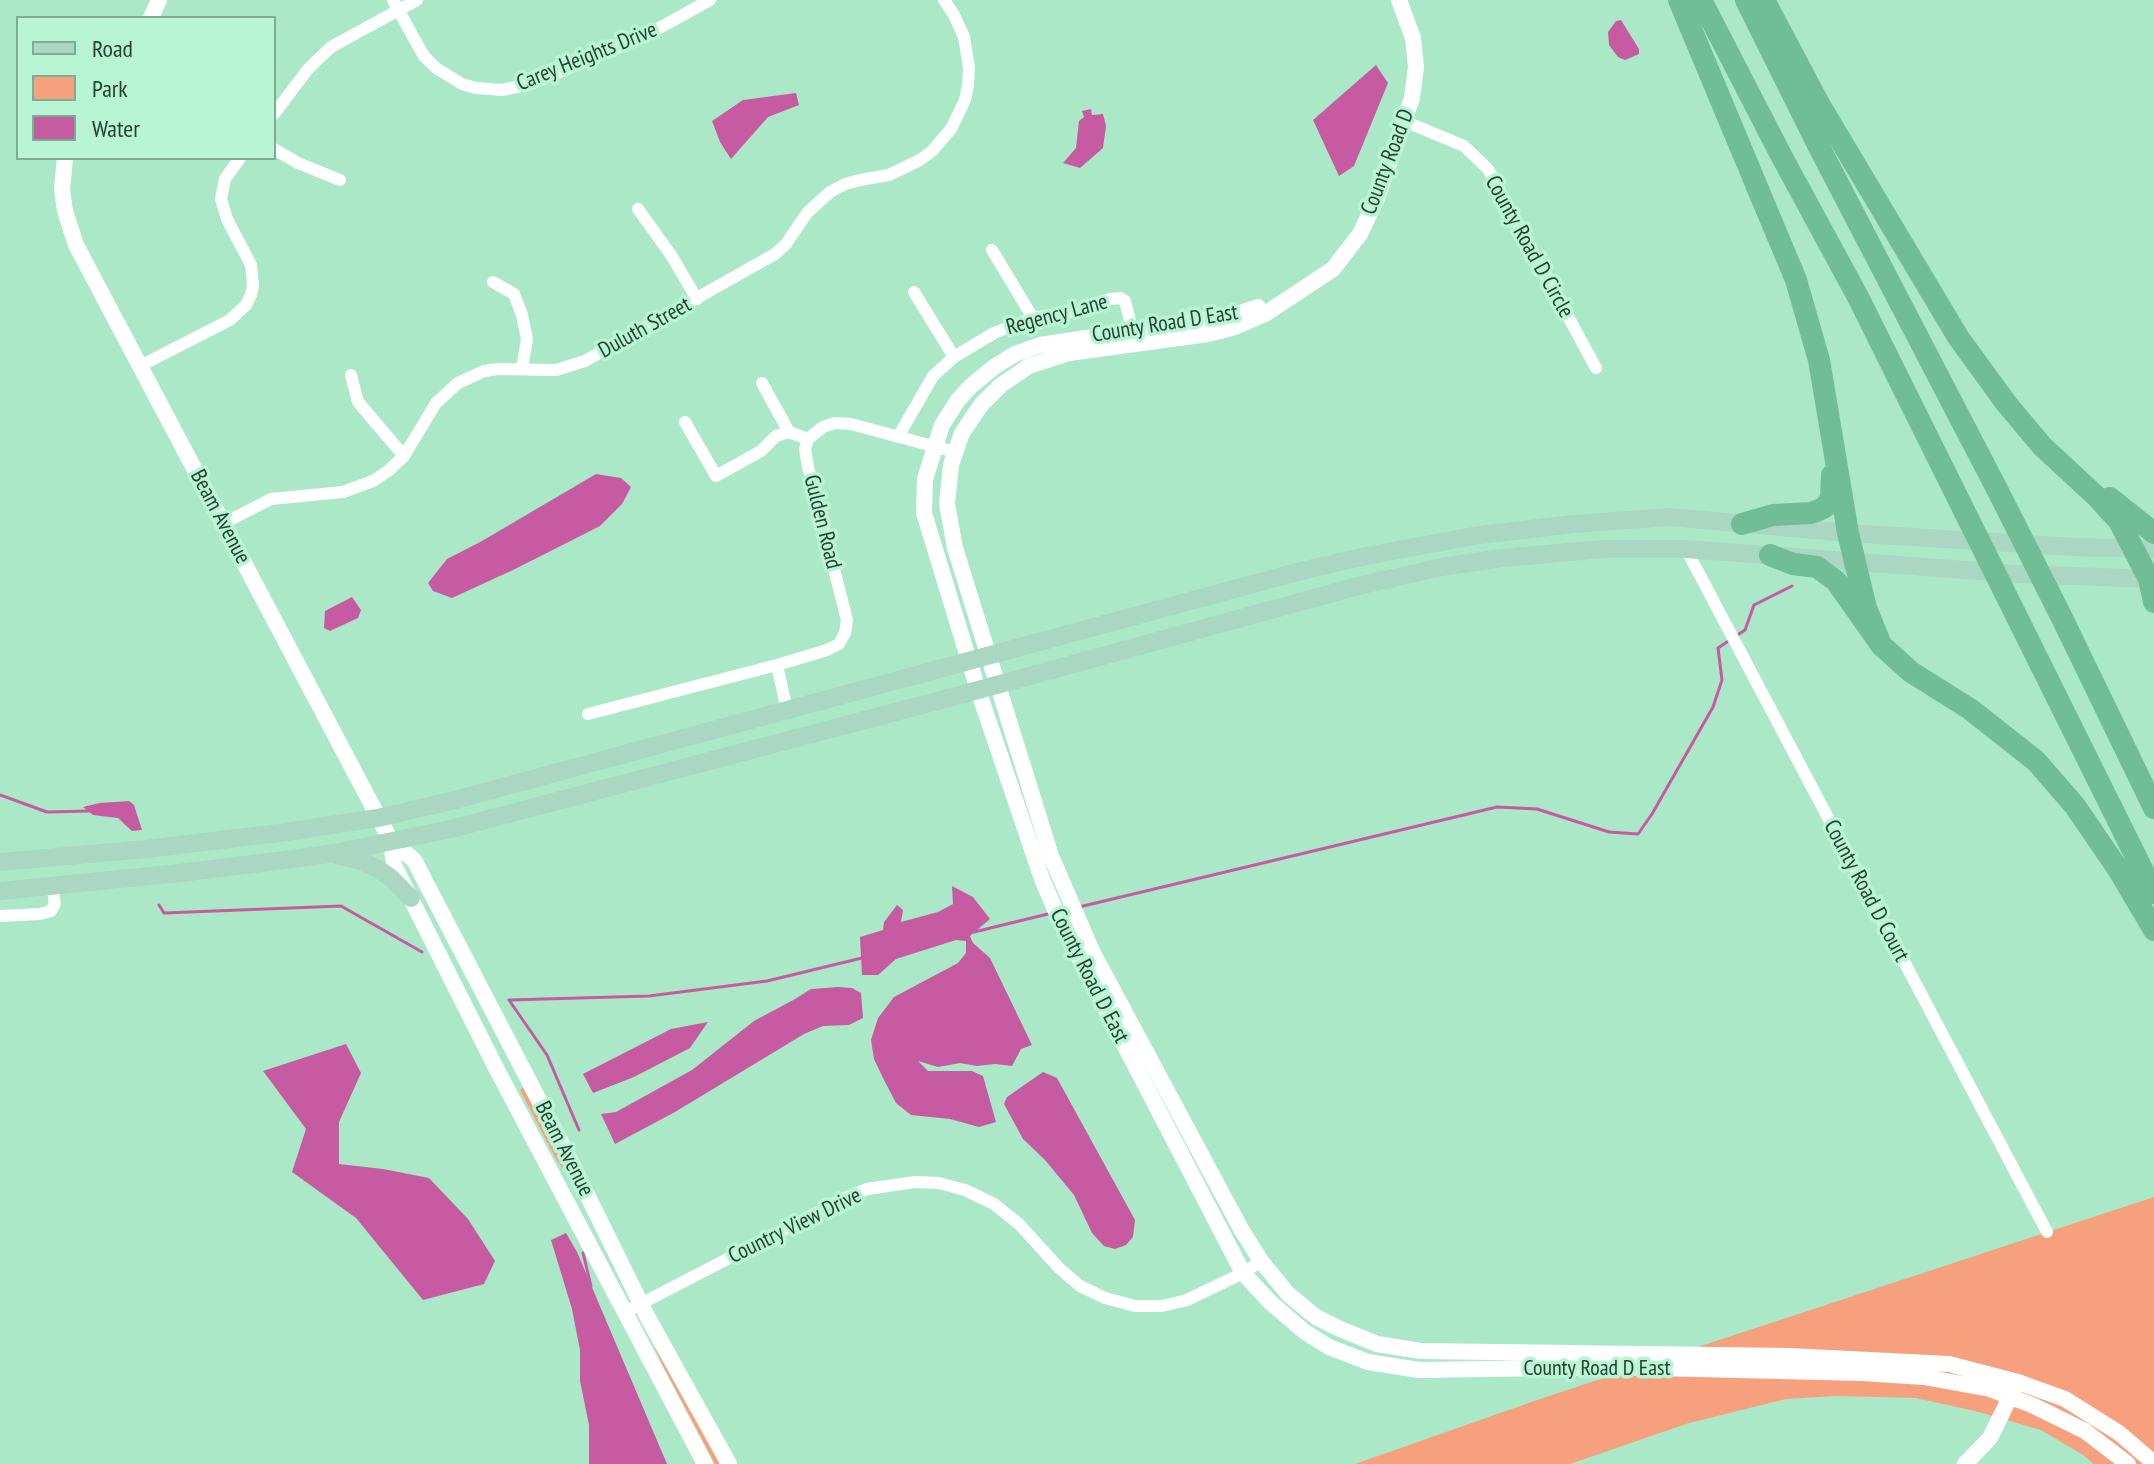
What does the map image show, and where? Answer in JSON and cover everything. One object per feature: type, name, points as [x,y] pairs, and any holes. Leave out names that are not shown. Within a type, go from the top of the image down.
[{"type":"highway","points":[[1679,0],[1796,280],[1819,360],[1848,533],[1866,608],[1881,645]]},
{"type":"highway","points":[[1701,0],[1952,482],[2154,893]]},
{"type":"highway","points":[[1746,0],[1999,493],[2154,808]]},
{"type":"highway","points":[[1764,0],[1819,104],[1958,337],[2042,446],[2097,497],[2143,549],[2152,579],[2154,602]]},
{"type":"highway","points":[[2006,403],[2091,483],[2154,533]]},
{"type":"highway","points":[[1742,524],[1773,515],[1811,513],[1825,507],[1831,498],[1833,486],[1830,426]]},
{"type":"highway","points":[[1770,555],[1793,564],[1817,567],[1836,581],[1881,645],[1911,672],[1970,709],[2036,761],[2075,806],[2118,869],[2154,930]]},
{"type":"main road","points":[[0,862],[146,849],[378,818],[455,800],[1301,571],[1425,544],[1544,527],[1669,517],[1848,533],[2143,549]]},
{"type":"main road","points":[[0,891],[329,854],[451,829],[1362,585],[1442,567],[1543,553],[1686,549],[2018,574],[2152,579]]},
{"type":"main road","points":[[329,854],[361,861],[378,869],[411,898]]},
{"type":"street","points":[[276,111],[308,69],[331,47],[396,5],[417,0]]},
{"type":"street","name":"Carey Heights Drive","points":[[396,5],[424,56],[436,68],[462,84],[502,90],[531,84],[643,37],[710,0]]},
{"type":"street","name":"Duluth Street","points":[[224,523],[271,499],[343,492],[373,481],[404,456],[436,403],[458,383],[484,371],[542,371],[570,367],[585,361],[775,254],[786,244],[807,213],[830,192],[845,184],[889,175],[920,160],[943,140],[958,116],[968,85],[968,53],[964,37],[944,0]]},
{"type":"street","name":"County Road D","points":[[1293,294],[1333,269],[1360,234],[1377,198],[1412,98],[1416,67],[1413,38],[1399,0]]},
{"type":"street","name":"County Road D Circle","points":[[1404,121],[1464,146],[1488,169],[1596,368]]},
{"type":"street","points":[[276,150],[340,180]]},
{"type":"street","name":"Beam Avenue","points":[[65,160],[62,189],[65,211],[76,245],[378,818],[391,841],[414,860],[566,1152],[641,1304],[729,1464]]},
{"type":"street","points":[[140,366],[230,320],[246,305],[251,295],[251,265],[227,219],[221,199],[225,179],[239,160]]},
{"type":"street","points":[[638,209],[697,299]]},
{"type":"street","points":[[992,250],[1033,318]]},
{"type":"street","points":[[493,282],[514,294],[522,315],[527,339],[522,369]]},
{"type":"street","points":[[914,292],[954,357]]},
{"type":"street","name":"County Road D East","points":[[1293,294],[1265,314],[1208,334],[1040,345],[1015,354],[994,367],[958,400],[942,425],[925,479],[927,528],[1042,879],[1060,921],[1243,1273],[1271,1303],[1305,1332],[1329,1347],[1368,1362],[1419,1370],[1615,1367],[1862,1373],[1924,1377],[1990,1389],[2014,1389],[2032,1405],[2085,1431],[2128,1464]]},
{"type":"street","name":"Regency Lane","points":[[898,437],[933,376],[954,357],[994,333],[1033,318],[1076,311],[1120,298],[1125,301],[1134,337]]},
{"type":"street","name":"County Road D East","points":[[1134,337],[1029,366],[1001,385],[981,405],[962,433],[951,465],[947,504],[955,548],[1051,856],[1076,917],[1113,993],[1241,1229],[1261,1261],[1288,1294],[1316,1317],[1377,1344],[1421,1351],[1789,1356],[1949,1364],[2014,1389],[2065,1399],[2119,1433],[2154,1463]]},
{"type":"street","points":[[351,375],[358,402],[404,456]]},
{"type":"street","points":[[762,383],[789,432]]},
{"type":"street","points":[[685,422],[716,476],[761,451],[776,436],[789,432],[808,439],[823,427],[835,423],[851,424],[955,452]]},
{"type":"street","name":"Gulden Road","points":[[588,714],[777,665],[839,644],[847,620],[808,467],[805,449],[808,439]]},
{"type":"street","name":"County Road D Court","points":[[1686,549],[2047,1232]]},
{"type":"street","points":[[777,665],[787,710]]},
{"type":"street","name":"Beam Avenue","points":[[391,841],[394,865],[495,1066],[705,1464]]},
{"type":"street","points":[[0,916],[51,911],[55,903],[52,886]]},
{"type":"street","name":"Country View Drive","points":[[625,1312],[845,1198],[867,1189],[915,1182],[939,1183],[965,1190],[994,1204],[1019,1224],[1080,1286],[1105,1298],[1135,1306],[1162,1306],[1187,1300],[1261,1261]]},
{"type":"street","points":[[1965,1464],[1990,1438],[2014,1389]]},
{"type":"green space","points":[[523,1088],[572,1182],[556,1159],[520,1090]]},
{"type":"green space","points":[[2154,1197],[2154,1464],[2094,1464],[2041,1430],[1916,1398],[1836,1396],[1786,1399],[1689,1423],[1570,1464],[1355,1464],[1543,1398]]},
{"type":"green space","points":[[651,1338],[721,1464],[715,1464]]},
{"type":"water","points":[[1621,20],[1639,49],[1639,54],[1625,60],[1618,57],[1609,45],[1608,32],[1616,21]]},
{"type":"water","points":[[1376,65],[1388,83],[1354,166],[1339,176],[1313,120]]},
{"type":"water","points":[[796,93],[799,105],[768,117],[731,159],[712,121],[743,100]]},
{"type":"water","points":[[1091,109],[1092,115],[1103,114],[1106,126],[1103,148],[1080,168],[1063,163],[1076,148],[1079,121],[1084,117],[1082,111]]},
{"type":"water","points":[[596,474],[621,478],[631,487],[622,504],[600,526],[452,598],[433,591],[428,583],[447,559]]},
{"type":"water","points":[[352,597],[361,610],[358,618],[330,631],[324,628],[325,611]]},
{"type":"water","points":[[129,801],[134,805],[142,830],[132,831],[118,818],[93,815],[83,807],[100,803]]},
{"type":"water","points":[[952,886],[973,897],[990,919],[970,936],[973,943],[990,958],[1032,1045],[1021,1049],[1012,1066],[960,1063],[938,1067],[918,1061],[928,1071],[972,1071],[983,1076],[996,1122],[979,1127],[950,1119],[911,1115],[896,1103],[874,1059],[871,1040],[878,1018],[894,997],[958,963],[966,953],[966,941],[956,940],[896,959],[878,975],[862,975],[860,937],[883,930],[884,922],[897,905],[903,910],[901,922],[938,912],[953,904]]},
{"type":"water","points":[[852,988],[861,993],[863,1018],[849,1025],[823,1026],[804,1034],[675,1112],[615,1144],[601,1114],[616,1112],[692,1070],[754,1021],[811,989]]},
{"type":"water","points":[[708,1022],[690,1048],[634,1077],[593,1093],[583,1074],[671,1029]]},
{"type":"water","points":[[346,1044],[361,1073],[339,1122],[339,1164],[429,1178],[468,1219],[495,1261],[484,1284],[423,1300],[356,1218],[292,1172],[306,1129],[263,1071]]},
{"type":"water","points":[[1043,1072],[1057,1078],[1135,1220],[1133,1237],[1126,1245],[1115,1249],[1104,1246],[1092,1233],[1074,1195],[1023,1139],[1004,1104],[1007,1097]]},
{"type":"water","points":[[566,1233],[577,1252],[667,1464],[589,1464],[589,1425],[580,1381],[580,1350],[572,1309],[551,1240]]},
{"type":"waterway","points":[[1736,636],[1745,630],[1754,605],[1792,586]]},
{"type":"waterway","points":[[1079,907],[1497,807],[1537,809],[1609,832],[1638,834],[1713,707],[1722,680],[1718,648],[1730,640]]},
{"type":"waterway","points":[[0,795],[47,812],[89,811]]},
{"type":"waterway","points":[[159,905],[164,913],[341,906],[422,952]]},
{"type":"waterway","points":[[974,932],[1052,913]]},
{"type":"waterway","points":[[509,1000],[649,996],[767,981],[862,958]]},
{"type":"waterway","points":[[509,1000],[547,1055],[579,1130]]},
{"type":"waterway","points":[[583,1253],[591,1286]]}]
